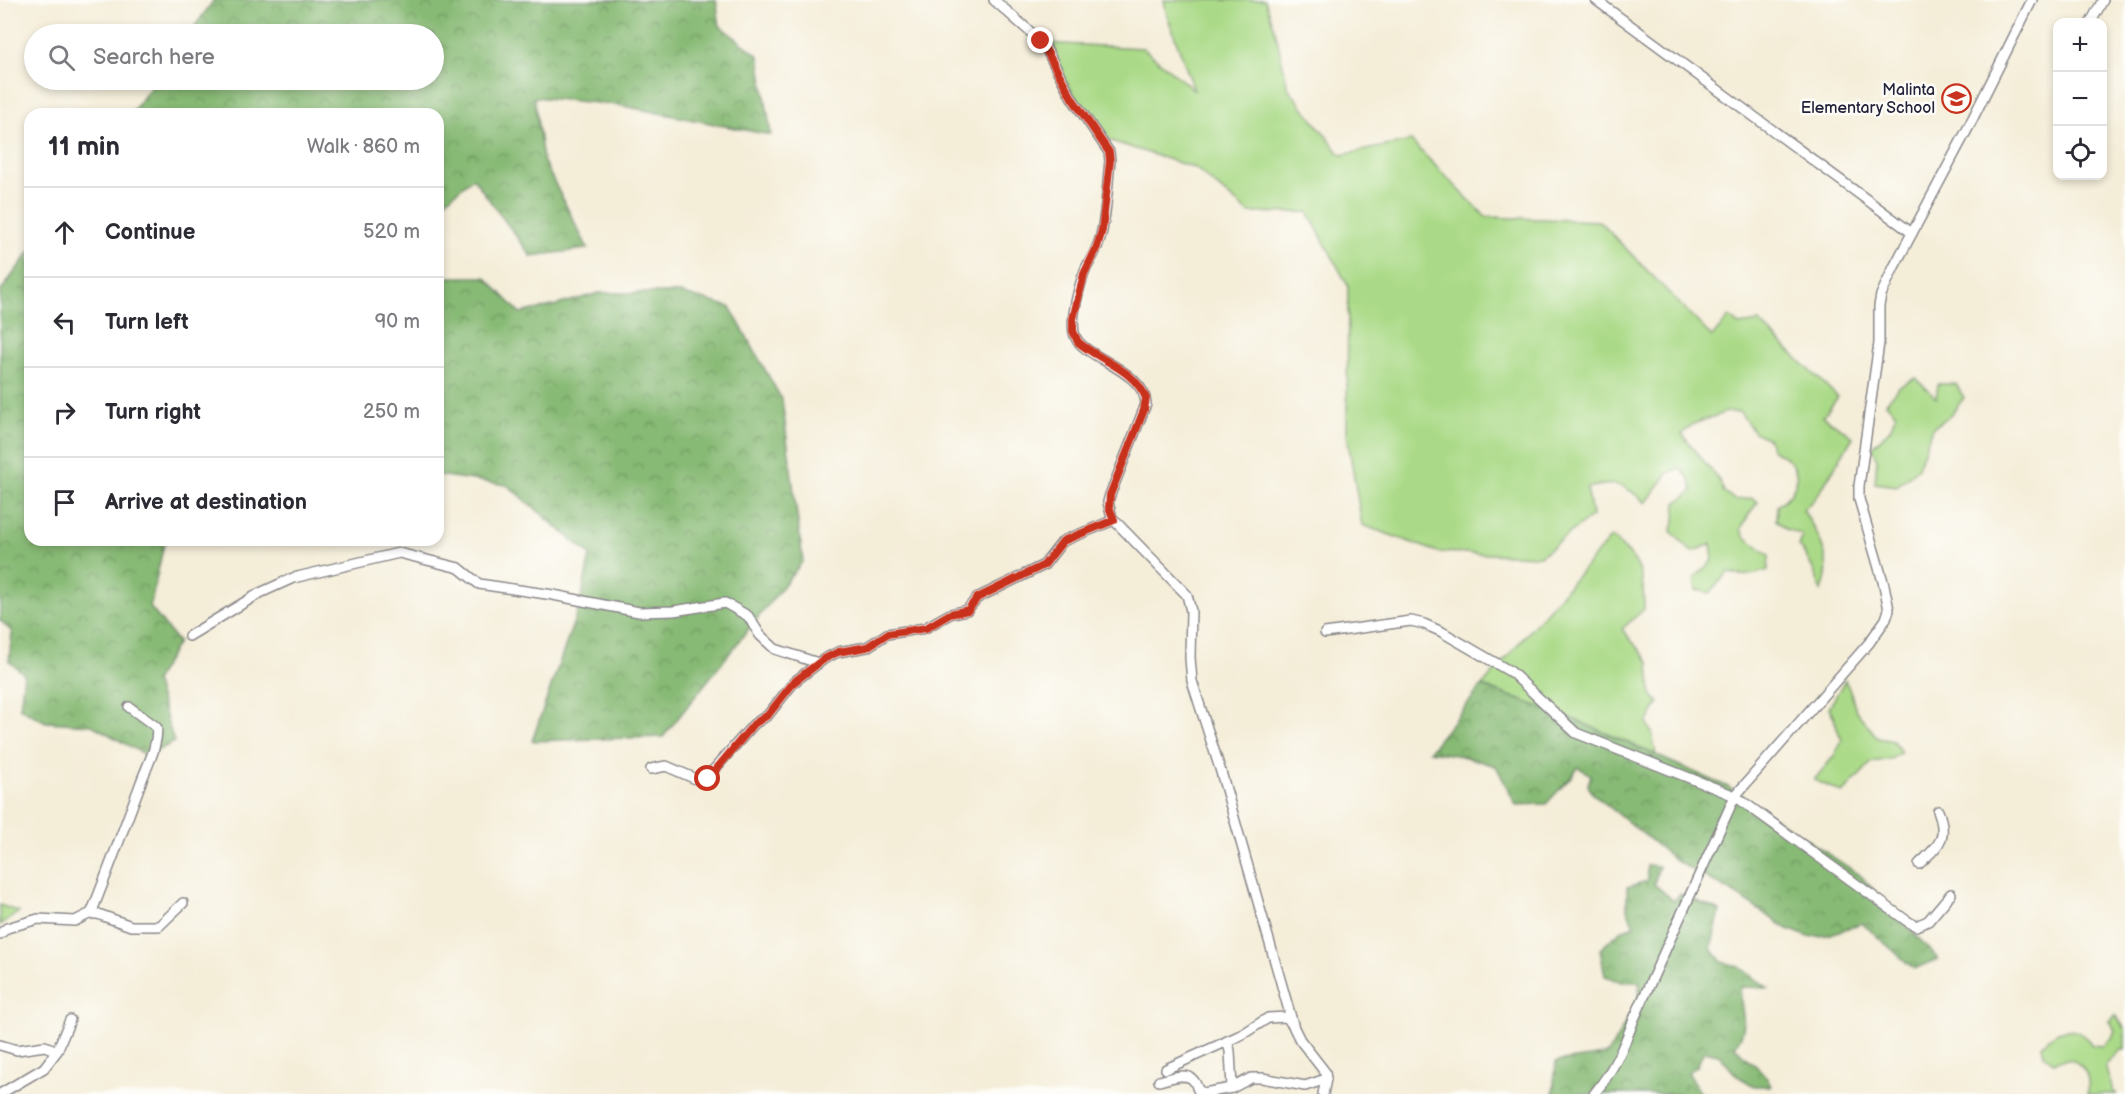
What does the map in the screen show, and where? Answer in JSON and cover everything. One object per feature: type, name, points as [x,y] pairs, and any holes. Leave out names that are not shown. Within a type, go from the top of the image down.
[{"type":"street","points":[[994,0],[1043,44],[1072,98],[1109,152],[1110,161],[1102,230],[1097,247],[1084,274],[1073,326],[1078,342],[1121,369],[1141,389],[1146,398],[1144,410],[1110,495],[1109,507],[1114,520],[1187,595],[1191,610],[1192,681],[1221,772],[1294,1028]]},
{"type":"street","points":[[1596,0],[1912,233]]},
{"type":"street","points":[[1594,1094],[1621,1054],[1634,1019],[1735,796],[1861,652],[1886,619],[1889,602],[1861,512],[1859,486],[1878,343],[1881,295],[2032,0]]},
{"type":"street","points":[[2093,18],[2103,0]]},
{"type":"street","points":[[651,769],[666,766],[704,782],[754,724],[768,715],[794,682],[818,663],[838,652],[867,647],[887,634],[926,628],[950,614],[968,610],[977,598],[1044,565],[1063,541],[1114,520]]},
{"type":"street","points":[[189,636],[260,593],[293,578],[399,553],[459,568],[478,585],[553,595],[639,612],[673,611],[725,603],[748,616],[760,635],[775,649],[818,663]]},
{"type":"street","points":[[1325,633],[1411,621],[1424,624],[1511,672],[1576,734],[1735,796],[1916,926],[1928,921],[1951,894]]},
{"type":"street","points":[[91,914],[156,743],[157,728],[129,707]]},
{"type":"street","points":[[1919,864],[1940,845],[1943,833],[1938,812]]},
{"type":"street","points":[[0,934],[7,928],[38,919],[75,921],[91,914],[98,914],[131,926],[159,926],[183,903]]},
{"type":"street","points":[[1166,1069],[1227,1041],[1268,1018],[1287,1017],[1300,1040],[1325,1072],[1323,1094]]},
{"type":"street","points":[[0,1094],[44,1068],[57,1051],[70,1020]]},
{"type":"street","points":[[1227,1041],[1230,1052],[1232,1088]]},
{"type":"street","points":[[0,1045],[17,1050],[45,1046],[57,1051]]},
{"type":"street","points":[[1159,1081],[1181,1076],[1188,1077],[1193,1080],[1198,1090],[1204,1093],[1232,1088],[1251,1078],[1305,1086],[1326,1079]]},
{"type":"green space","points":[[214,0],[716,0],[720,26],[759,56],[771,135],[618,105],[534,97],[543,160],[588,249],[531,256],[473,178],[444,202],[444,108],[135,108],[149,90],[444,90],[444,24],[196,24]]},
{"type":"green space","points":[[1164,0],[1265,0],[1275,30],[1288,88],[1341,155],[1411,141],[1486,217],[1599,221],[1712,337],[1729,317],[1739,325],[1759,322],[1838,397],[1823,416],[1853,437],[1818,495],[1803,510],[1819,539],[1826,559],[1827,570],[1821,591],[1812,567],[1799,546],[1803,535],[1786,529],[1776,520],[1777,506],[1790,495],[1795,485],[1796,471],[1784,456],[1771,449],[1769,439],[1754,432],[1740,412],[1727,412],[1693,424],[1682,434],[1719,480],[1724,492],[1735,500],[1752,498],[1758,502],[1741,529],[1745,537],[1769,555],[1768,570],[1748,575],[1728,572],[1710,593],[1696,590],[1694,579],[1713,560],[1711,544],[1692,552],[1671,531],[1675,522],[1676,503],[1693,491],[1688,477],[1680,468],[1668,473],[1646,503],[1619,485],[1587,488],[1592,516],[1540,556],[1438,552],[1362,525],[1347,435],[1348,286],[1308,212],[1249,213],[1195,168],[1099,137],[1043,43],[1143,48],[1194,90],[1166,12]]},
{"type":"green space","points":[[24,259],[24,546],[164,546],[150,607],[178,642],[155,681],[174,742],[147,756],[92,725],[46,722],[20,708],[24,674],[9,661],[12,632],[0,620],[0,292]]},
{"type":"green space","points":[[444,277],[485,277],[520,313],[599,293],[680,293],[730,307],[782,400],[803,561],[663,737],[532,741],[581,601],[590,555],[507,485],[444,476]]},
{"type":"green space","points":[[1916,378],[1936,398],[1938,384],[1956,384],[1964,398],[1949,416],[1932,428],[1918,468],[1897,486],[1875,483],[1877,459],[1872,447],[1890,429],[1896,414],[1886,403],[1898,387]]},
{"type":"green space","points":[[1611,537],[1634,560],[1643,585],[1644,609],[1622,629],[1649,662],[1651,695],[1659,702],[1647,723],[1652,733],[1656,755],[1578,721],[1482,686]]},
{"type":"green space","points":[[1845,680],[1856,711],[1878,738],[1893,741],[1901,752],[1891,759],[1872,762],[1843,793],[1814,780],[1834,756],[1842,740],[1829,708]]},
{"type":"green space","points":[[1482,686],[1578,721],[1728,787],[1860,875],[1938,959],[1914,969],[1862,923],[1828,935],[1809,937],[1788,929],[1729,890],[1678,862],[1591,792],[1588,785],[1591,775],[1578,767],[1546,804],[1516,805],[1496,766],[1462,756],[1429,751]]},
{"type":"green space","points":[[1647,865],[1659,866],[1654,884],[1674,901],[1680,894],[1720,911],[1711,948],[1722,962],[1738,966],[1768,988],[1741,987],[1744,1024],[1735,1046],[1764,1074],[1771,1086],[1754,1086],[1737,1076],[1718,1054],[1704,1051],[1697,1066],[1688,1072],[1701,1094],[1553,1094],[1556,1062],[1604,1055],[1609,1052],[1638,1000],[1640,982],[1622,982],[1605,976],[1600,949],[1621,931],[1634,926],[1627,908],[1627,887],[1647,881]]},
{"type":"green space","points":[[0,905],[19,912],[0,925]]},
{"type":"green space","points":[[2116,1015],[2125,1030],[2125,1050],[2120,1050],[2105,1066],[2113,1091],[2117,1094],[2088,1094],[2087,1078],[2081,1066],[2069,1060],[2053,1062],[2044,1054],[2042,1045],[2054,1034],[2067,1030],[2080,1033],[2092,1045],[2103,1046],[2112,1038],[2115,1030],[2109,1021]]},
{"type":"place","name":"Malinta Elementary School","points":[[1956,98]]},
{"type":"route","points":[[708,779],[754,724],[768,715],[794,682],[824,659],[834,653],[870,646],[881,636],[926,628],[945,616],[964,612],[977,598],[1038,570],[1050,560],[1063,541],[1114,520],[1108,502],[1144,410],[1146,398],[1141,389],[1121,369],[1078,342],[1073,326],[1084,274],[1097,247],[1102,230],[1110,161],[1109,152],[1072,98],[1041,41]]}]
